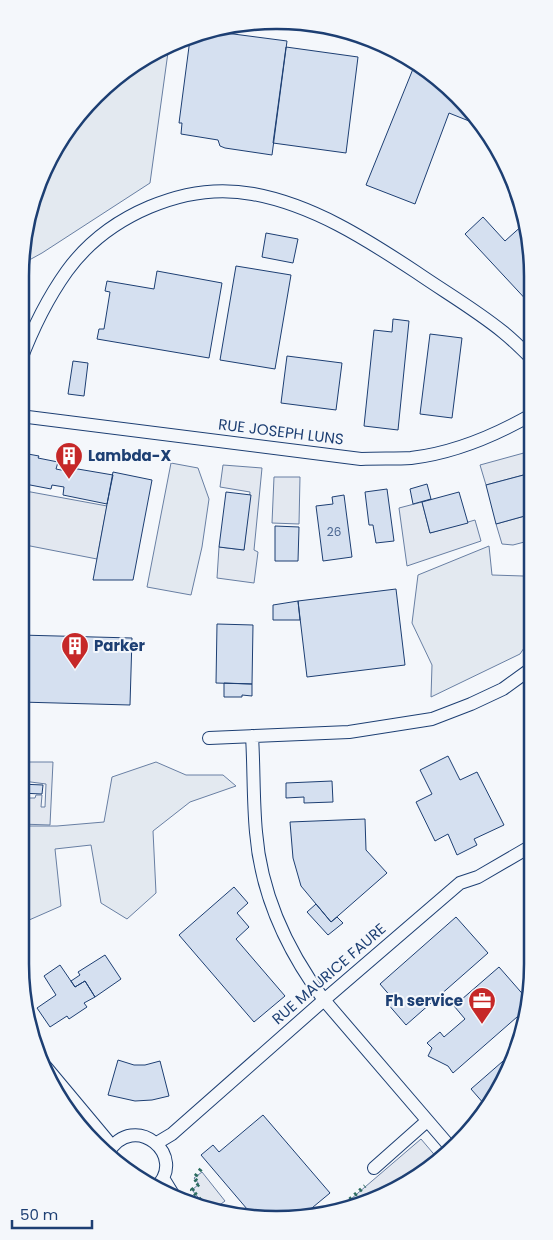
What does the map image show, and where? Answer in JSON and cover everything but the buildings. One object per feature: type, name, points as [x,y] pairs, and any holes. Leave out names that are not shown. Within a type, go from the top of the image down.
[{"type":"street","points":[[29,342],[46,304],[67,270],[87,248],[105,233],[143,209],[174,198],[200,193],[227,192],[252,194],[279,201],[311,212],[350,231],[484,318],[504,332],[524,351]]},
{"type":"street","name":"RUE JOSEPH LUNS","points":[[29,417],[361,459],[412,458],[452,450],[500,433],[524,420]]},
{"type":"street","points":[[208,738],[348,732],[432,719],[503,689],[524,674]]},
{"type":"street","points":[[252,736],[256,832],[265,888],[279,925],[293,954],[324,1000],[447,1144]]},
{"type":"street","name":"RUE MAURICE FAURE","points":[[157,1144],[172,1134],[324,1000],[460,884],[478,877],[524,850]]},
{"type":"street","points":[[64,1090],[105,1143]]},
{"type":"street","points":[[374,1168],[427,1121]]},
{"type":"street","points":[[111,1148],[120,1139],[129,1136],[139,1135],[149,1138],[157,1144],[165,1160],[166,1169],[160,1182]]},
{"type":"street","points":[[163,1178],[168,1186]]},
{"type":"shaded area","points":[[168,54],[150,183],[29,260],[37,212],[54,167],[62,153],[80,126],[101,101],[126,80]]},
{"type":"shaded area","points":[[524,453],[524,475],[486,485],[480,465]]},
{"type":"shaded area","points":[[171,463],[198,468],[209,499],[202,547],[191,595],[147,587]]},
{"type":"shaded area","points":[[223,465],[262,468],[254,550],[258,552],[254,583],[217,578],[219,547],[244,550],[250,492],[220,487]]},
{"type":"shaded area","points":[[274,477],[300,477],[299,524],[272,523]]},
{"type":"shaded area","points":[[29,492],[107,506],[97,559],[29,546]]},
{"type":"shaded area","points":[[422,502],[430,533],[475,520],[481,541],[407,566],[399,508]]},
{"type":"shaded area","points":[[524,516],[524,542],[513,545],[502,544],[496,524]]},
{"type":"shaded area","points":[[489,546],[492,575],[524,575],[524,648],[520,654],[431,697],[432,665],[412,623],[418,575]]},
{"type":"shaded area","points":[[29,762],[53,762],[50,825],[29,824],[29,798],[42,795],[41,807],[45,807],[46,784],[29,782]]},
{"type":"shaded area","points":[[156,762],[186,775],[223,775],[236,786],[190,802],[153,831],[156,893],[127,919],[101,903],[91,845],[55,849],[61,906],[29,920],[29,826],[104,822],[112,777]]},
{"type":"shaded area","points":[[421,1139],[434,1154],[386,1186],[350,1200]]},
{"type":"shaded area","points":[[202,1172],[225,1201],[220,1205],[199,1199],[192,1190],[199,1184],[194,1178]]},
{"type":"hedge","points":[[199,1199],[192,1190],[199,1184],[194,1178],[201,1169]]},
{"type":"hedge","points":[[349,1200],[365,1186]]},
{"type":"place","name":"Lambda-X","points":[[69,480]]},
{"type":"place","name":"Parker","points":[[75,670]]},
{"type":"place","name":"Fh service","points":[[482,1025]]}]
